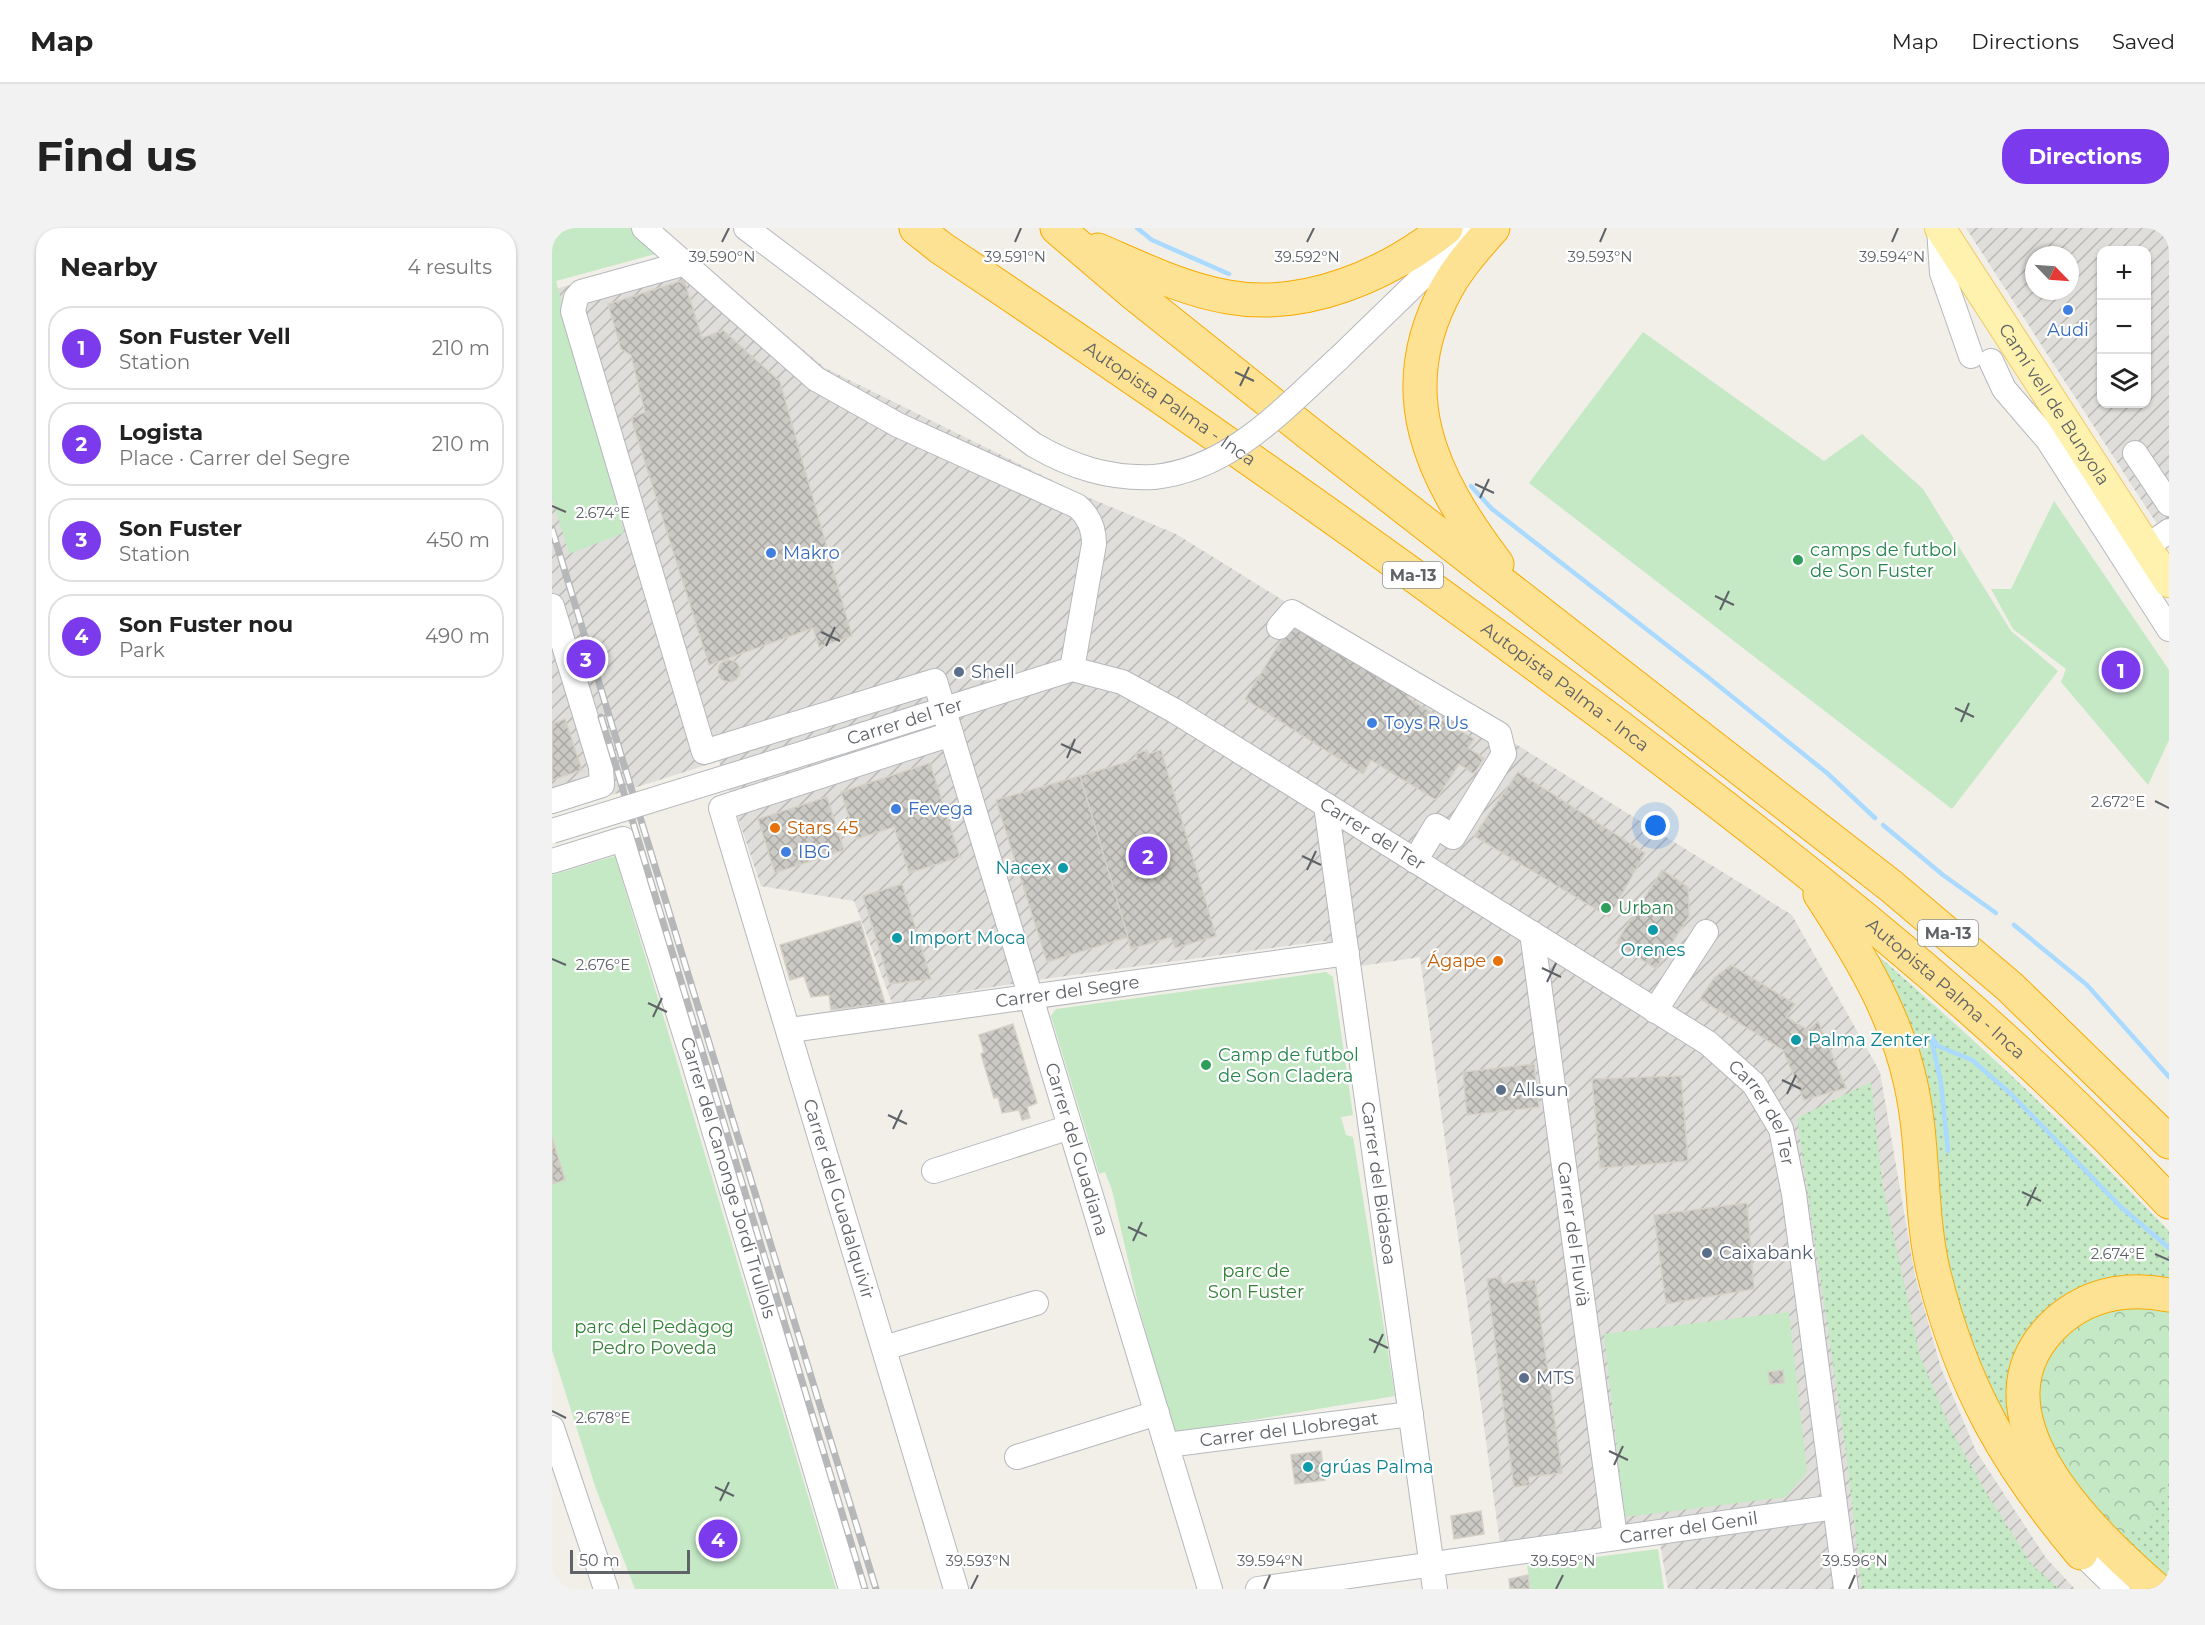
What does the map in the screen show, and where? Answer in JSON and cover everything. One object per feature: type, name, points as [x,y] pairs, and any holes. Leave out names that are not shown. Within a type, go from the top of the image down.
[{"type":"highway","name":"Autopista Palma - Inca","points":[[916,228],[941,248],[1342,524],[1655,754],[1874,926],[1986,1024],[2099,1130],[2169,1203]]},
{"type":"highway","points":[[1061,232],[1192,288],[1230,297],[1265,299],[1311,294],[1361,279],[1471,230]]},
{"type":"highway","points":[[1471,230],[1457,272],[1436,310],[1424,346],[1421,396],[1429,446],[1445,488],[1473,532],[1521,596]]},
{"type":"highway","name":"Ma-13","points":[[1061,232],[1301,427],[1832,838],[1951,936],[2066,1040],[2169,1142]]},
{"type":"highway","points":[[1806,872],[1879,992],[1905,1058],[1916,1116],[1928,1245],[1942,1303],[1971,1385],[2019,1474],[2081,1552]]},
{"type":"highway","points":[[2156,1589],[2093,1529],[2042,1461],[2027,1428],[2025,1383],[2038,1346],[2051,1328],[2071,1310],[2109,1293],[2131,1290],[2169,1294]]},
{"type":"main road","name":"Camí vell de Bunyola","points":[[1940,228],[2031,368],[2158,539],[2169,582]]},
{"type":"street","points":[[644,228],[682,264],[816,379],[898,425],[1077,506],[1084,512],[1094,531],[1094,544],[1072,669]]},
{"type":"street","points":[[746,228],[1034,445],[1087,470],[1119,476],[1154,477],[1192,469],[1236,447],[1278,414],[1338,359],[1471,230]]},
{"type":"street","points":[[1940,228],[1942,273],[1974,357],[2048,440],[2169,629]]},
{"type":"street","name":"Carrer del Guadiana","points":[[682,264],[581,292],[576,297],[573,311],[704,752],[935,681],[1210,1589]]},
{"type":"street","points":[[1974,357],[2031,368]]},
{"type":"street","points":[[2135,453],[2169,504]]},
{"type":"street","points":[[552,606],[601,767],[602,785],[552,801]]},
{"type":"street","points":[[1279,627],[1293,612],[1499,735],[1504,754],[1453,837],[1436,826],[1415,861]]},
{"type":"street","name":"Carrer del Ter","points":[[552,831],[1072,669],[1122,682],[1143,692],[1708,1044],[1754,1084],[1781,1129],[1794,1194],[1846,1589]]},
{"type":"street","name":"Carrer del Ter","points":[[721,807],[951,734]]},
{"type":"street","name":"Carrer del Bidasoa","points":[[1326,805],[1434,1589]]},
{"type":"street","name":"Carrer del Guadalquivir","points":[[721,807],[956,1589]]},
{"type":"street","name":"Carrer del Canonge Jordi Trullols","points":[[552,861],[623,839],[691,1053],[851,1589]]},
{"type":"street","points":[[1656,1011],[1706,932]]},
{"type":"street","name":"Carrer del Fluvià","points":[[1532,933],[1615,1538]]},
{"type":"street","name":"Carrer del Segre","points":[[789,1030],[1347,953]]},
{"type":"street","points":[[934,1171],[1070,1127]]},
{"type":"street","points":[[884,1348],[1036,1303]]},
{"type":"street","points":[[1017,1457],[1157,1413]]},
{"type":"street","name":"Carrer del Llobregat","points":[[1167,1445],[1411,1414]]},
{"type":"street","points":[[552,1428],[557,1459],[606,1589]]},
{"type":"street","name":"Carrer del Genil","points":[[1258,1589],[1835,1507]]},
{"type":"street","points":[[2081,1552],[2103,1589]]},
{"type":"street","points":[[2081,1552],[2118,1589]]},
{"type":"shaded area","points":[[1966,228],[2169,228],[2169,541],[2151,515]]},
{"type":"shaded area","points":[[688,252],[825,368],[1080,494],[1176,534],[1792,915],[1880,1072],[1915,1276],[1941,1368],[1976,1451],[2046,1558],[2075,1589],[1668,1589],[1656,1521],[1500,1544],[1420,957],[1361,966],[1324,941],[1044,979],[892,1003],[854,901],[761,886],[719,761],[552,814],[552,290]]},
{"type":"green space","points":[[552,228],[631,228],[659,253],[556,281],[624,533],[569,554],[552,497]]},
{"type":"green space","name":"camps de futbol de Son Fuster","points":[[1643,332],[1824,461],[1862,434],[1923,489],[2011,631],[2058,671],[1952,809],[1529,483]]},
{"type":"green space","points":[[2054,501],[2169,670],[2169,740],[2148,785],[2061,682],[2066,669],[2013,629],[1991,589],[2011,589]]},
{"type":"green space","name":"parc del Pedàgog Pedro Poveda","points":[[615,856],[836,1589],[635,1589],[596,1489],[552,1350],[552,875]]},
{"type":"green space","points":[[1867,946],[2021,1085],[2169,1231],[2169,1281],[2017,1449],[1958,1312]]},
{"type":"green space","name":"parc de Son Fuster","points":[[1326,972],[1333,977],[1353,1115],[1341,1117],[1346,1135],[1353,1137],[1395,1396],[1175,1433],[1140,1312],[1112,1190],[1105,1172],[1099,1174],[1051,1016],[1056,1009]]},
{"type":"green space","points":[[1871,1082],[1882,1182],[1920,1356],[1952,1432],[1987,1494],[2032,1565],[2059,1589],[1862,1589],[1846,1452],[1797,1118]]},
{"type":"green space","points":[[2122,1305],[2169,1311],[2169,1481],[2147,1526],[2118,1536],[2104,1522],[2046,1446],[2037,1398],[2043,1368],[2062,1338],[2085,1319]]},
{"type":"green space","points":[[1789,1312],[1807,1472],[1786,1497],[1625,1517],[1604,1334]]},
{"type":"green space","points":[[2169,1481],[2169,1584],[2118,1536],[2147,1525]]},
{"type":"green space","points":[[1658,1549],[1664,1589],[1531,1589],[1527,1566]]},
{"type":"building","points":[[684,280],[702,338],[723,330],[780,382],[852,636],[819,647],[813,628],[709,665],[631,418],[645,412],[631,355],[621,349],[608,304]]},
{"type":"building","points":[[1294,620],[1411,692],[1408,698],[1474,739],[1468,748],[1484,758],[1474,774],[1459,764],[1436,800],[1371,760],[1363,774],[1245,699]]},
{"type":"building","points":[[729,660],[739,667],[740,671],[733,681],[729,682],[719,675],[718,671],[725,661]]},
{"type":"building","points":[[565,719],[582,770],[552,780],[552,724]]},
{"type":"building","points":[[1147,750],[1148,754],[1161,750],[1216,936],[1175,948],[1171,937],[1131,949],[1080,776],[1137,759],[1135,754]]},
{"type":"building","name":"Fevega","points":[[930,763],[960,857],[909,873],[894,827],[856,839],[841,792]]},
{"type":"building","points":[[1518,772],[1645,853],[1609,917],[1474,836]]},
{"type":"building","name":"Nacex","points":[[1080,776],[1128,937],[1047,962],[996,800]]},
{"type":"building","points":[[827,797],[844,850],[775,873],[758,819]]},
{"type":"building","name":"Orenes","points":[[1662,870],[1688,887],[1689,916],[1656,969],[1616,943]]},
{"type":"building","name":"Import Moca","points":[[902,884],[931,979],[890,984],[863,896]]},
{"type":"building","points":[[860,921],[885,1003],[831,1010],[829,995],[811,997],[804,976],[790,980],[780,945]]},
{"type":"building","name":"Palma Zenter","points":[[1731,965],[1795,1004],[1786,1017],[1808,1030],[1818,1021],[1846,1088],[1804,1100],[1783,1050],[1700,999],[1714,978]]},
{"type":"building","points":[[1013,1024],[1037,1103],[1027,1107],[1030,1118],[1022,1120],[1019,1110],[1002,1113],[998,1097],[994,1098],[981,1054],[984,1052],[979,1035]]},
{"type":"building","name":"Allsun","points":[[1534,1064],[1539,1107],[1467,1115],[1463,1072]]},
{"type":"building","points":[[1681,1076],[1688,1161],[1600,1168],[1592,1079]]},
{"type":"building","points":[[552,1137],[565,1180],[552,1184]]},
{"type":"building","points":[[1747,1203],[1754,1289],[1666,1304],[1654,1215]]},
{"type":"building","name":"MTS","points":[[1501,1277],[1502,1284],[1535,1280],[1562,1473],[1528,1477],[1530,1485],[1514,1487],[1487,1279]]},
{"type":"building","points":[[1783,1370],[1784,1383],[1770,1384],[1768,1372]]},
{"type":"building","name":"grúas Palma","points":[[1321,1451],[1325,1480],[1295,1484],[1291,1455]]},
{"type":"building","points":[[1481,1511],[1484,1534],[1454,1539],[1451,1516]]},
{"type":"building","points":[[1528,1575],[1530,1589],[1510,1589],[1509,1579]]},
{"type":"waterway","points":[[1137,228],[1152,240],[1229,274]]},
{"type":"waterway","points":[[1471,486],[1492,509],[1827,773],[1875,818]]},
{"type":"waterway","points":[[1883,825],[1943,875],[1996,913]]},
{"type":"waterway","points":[[2014,925],[2087,985],[2169,1077]]},
{"type":"waterway","points":[[1931,1036],[1938,1046],[1972,1060],[2010,1093],[2121,1207],[2169,1248]]},
{"type":"waterway","points":[[1932,1042],[1941,1083],[1948,1151]]},
{"type":"railway","points":[[552,529],[876,1589]]},
{"type":"railway","points":[[601,717],[865,1589]]},
{"type":"place","name":"Audi","points":[[2068,310]]},
{"type":"place","name":"Makro","points":[[771,553]]},
{"type":"place","name":"camps de futbol de Son Fuster","points":[[1798,560]]},
{"type":"place","name":"Son Fuster","points":[[586,659]]},
{"type":"place","name":"Son Fuster Vell","points":[[2121,670]]},
{"type":"place","name":"Shell","points":[[959,672]]},
{"type":"place","name":"Toys R Us","points":[[1372,723]]},
{"type":"place","name":"Fevega","points":[[896,809]]},
{"type":"place","name":"Stars 45","points":[[775,828]]},
{"type":"place","name":"IBG","points":[[786,852]]},
{"type":"place","name":"Logista","points":[[1148,856]]},
{"type":"place","name":"Nacex","points":[[1063,868]]},
{"type":"place","name":"Urban","points":[[1606,908]]},
{"type":"place","name":"Orenes","points":[[1653,930]]},
{"type":"place","name":"Import Moca","points":[[897,938]]},
{"type":"place","name":"Ágape","points":[[1498,961]]},
{"type":"place","name":"Palma Zenter","points":[[1796,1040]]},
{"type":"place","name":"Camp de futbol de Son Cladera","points":[[1206,1065]]},
{"type":"place","name":"Allsun","points":[[1501,1090]]},
{"type":"place","name":"Caixabank","points":[[1707,1253]]},
{"type":"place","name":"MTS","points":[[1524,1378]]},
{"type":"place","name":"grúas Palma","points":[[1308,1467]]},
{"type":"place","name":"Son Fuster nou","points":[[718,1539]]}]
